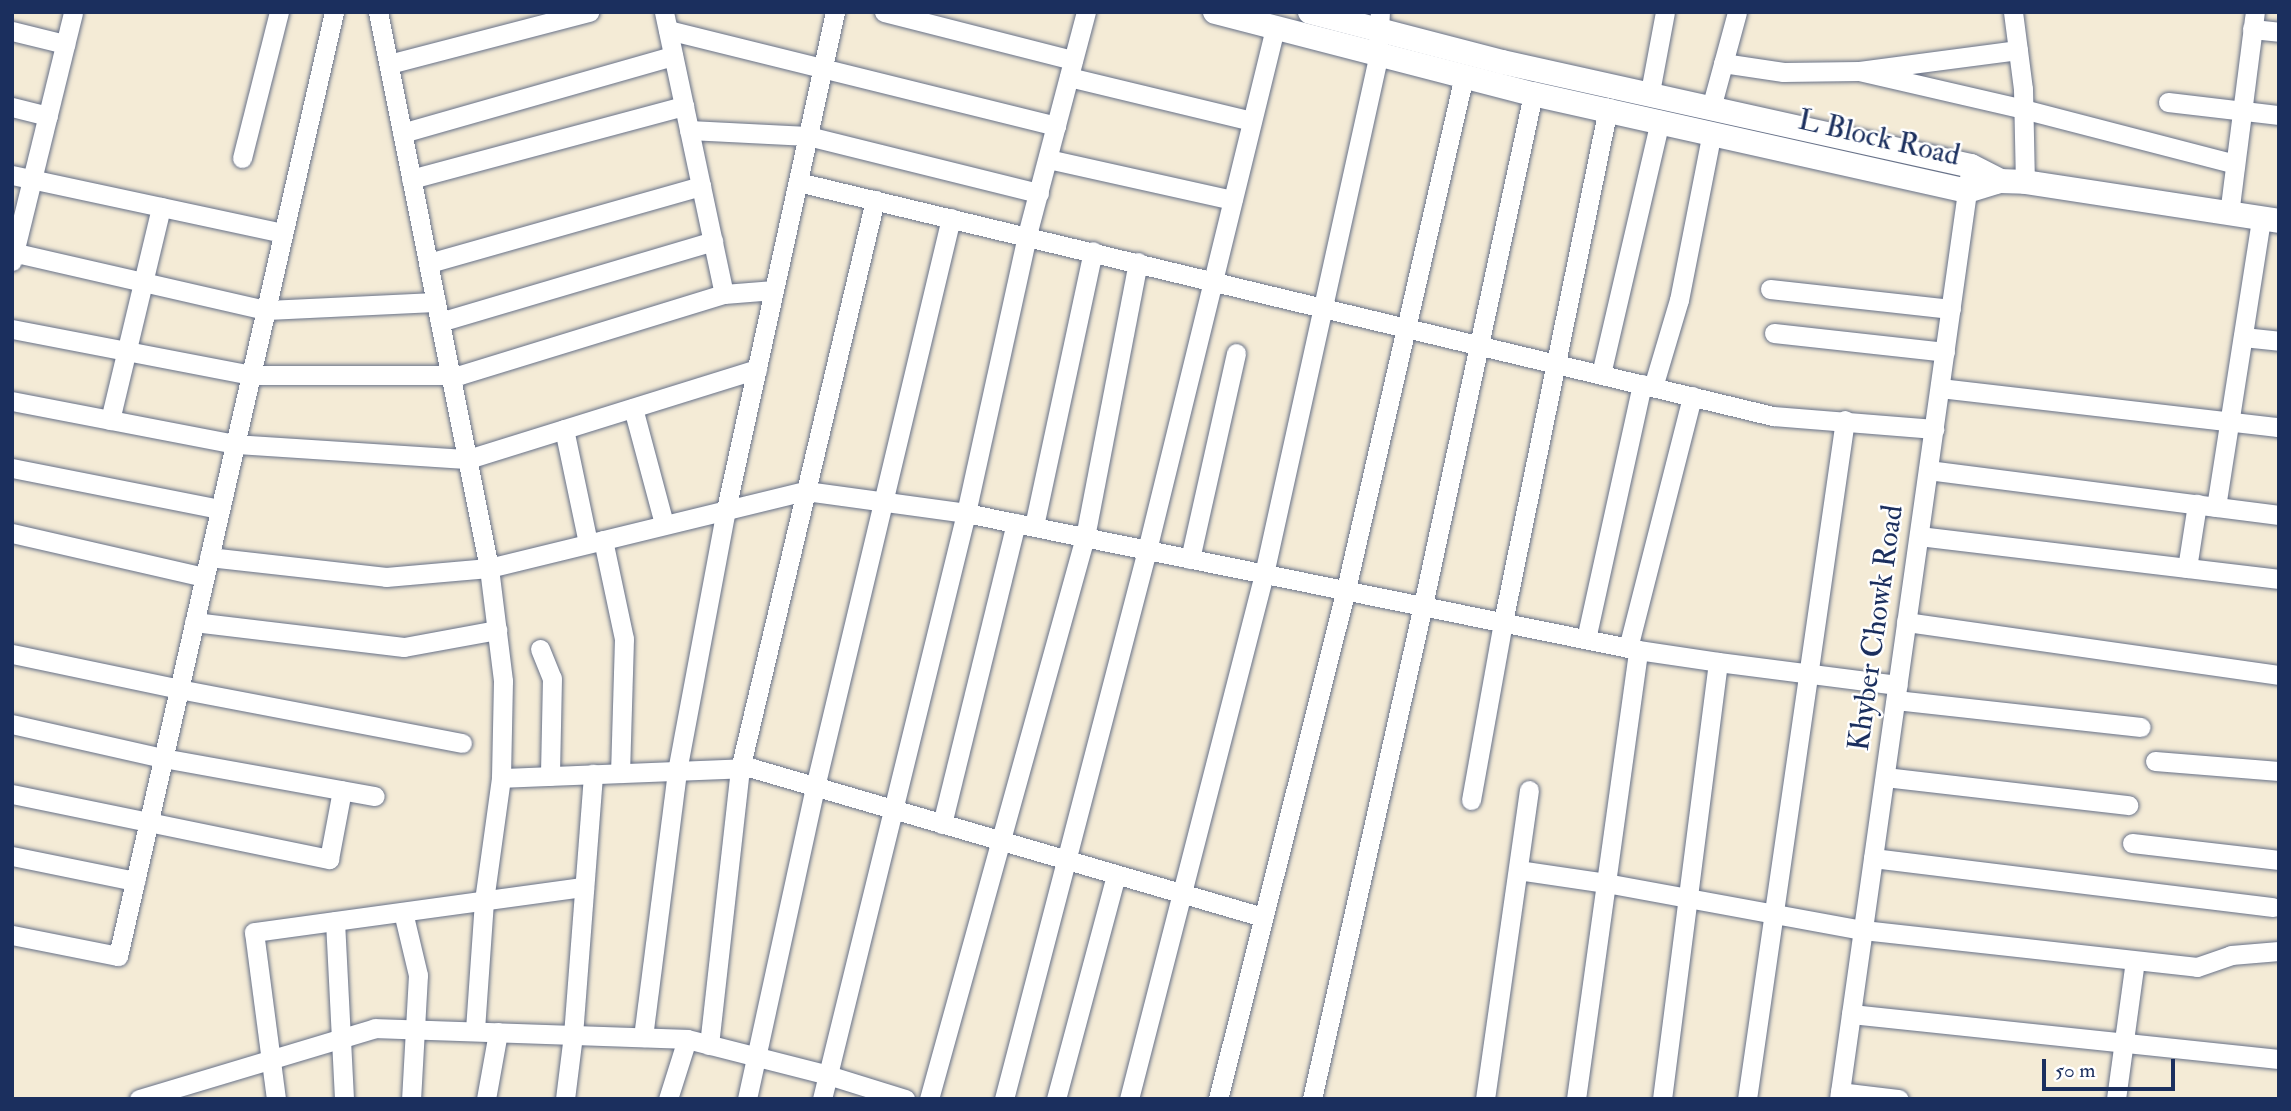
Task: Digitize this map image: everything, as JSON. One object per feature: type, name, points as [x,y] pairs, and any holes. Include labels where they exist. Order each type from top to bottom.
[{"type":"main road","name":"L Block Road","points":[[1215,12],[1275,28],[1379,33],[1464,76],[1533,94],[1608,108],[1967,191],[2000,181]]},
{"type":"main road","name":"L Block Road","points":[[1310,12],[1379,33],[1971,166],[2000,181]]},
{"type":"main road","points":[[2000,181],[2025,182],[2270,220]]},
{"type":"street","points":[[73,12],[13,255],[265,310],[436,302]]},
{"type":"street","points":[[243,158],[279,12]]},
{"type":"street","points":[[12,935],[118,956],[334,12]]},
{"type":"street","points":[[378,12],[489,568],[503,681],[501,778],[484,901],[475,1031]]},
{"type":"street","points":[[388,64],[589,12]]},
{"type":"street","points":[[643,1037],[677,771],[726,509],[835,12]]},
{"type":"street","points":[[884,12],[1252,121]]},
{"type":"street","points":[[822,1099],[966,513],[1027,235],[1086,12]]},
{"type":"street","points":[[1711,107],[1737,12]]},
{"type":"street","points":[[2012,12],[2024,109],[2025,182]]},
{"type":"street","points":[[1650,92],[1662,13]]},
{"type":"street","points":[[2230,214],[2253,20],[2279,32]]},
{"type":"street","points":[[724,294],[666,21],[822,68],[1056,126]]},
{"type":"street","points":[[1004,1099],[1147,550],[1275,28]]},
{"type":"street","points":[[12,31],[65,44]]},
{"type":"street","points":[[1129,1099],[1264,574],[1379,33]]},
{"type":"street","points":[[1723,63],[1783,72],[1859,71],[2018,50]]},
{"type":"street","points":[[402,133],[673,56]]},
{"type":"street","points":[[1859,71],[2024,109],[2235,164]]},
{"type":"street","points":[[1218,1099],[1346,589],[1464,76]]},
{"type":"street","points":[[1312,1099],[1423,605],[1533,94]]},
{"type":"street","points":[[2168,102],[2279,116]]},
{"type":"street","points":[[411,179],[684,106]]},
{"type":"street","points":[[12,107],[48,116]]},
{"type":"street","points":[[1471,800],[1503,622],[1608,108]]},
{"type":"street","points":[[1601,374],[1660,120]]},
{"type":"street","points":[[689,130],[808,136],[1039,192]]},
{"type":"street","points":[[1586,639],[1647,385],[1678,300],[1712,132]]},
{"type":"street","points":[[1048,159],[1233,200]]},
{"type":"street","name":"Khyber Chowk Road","points":[[1840,1095],[1971,166]]},
{"type":"street","points":[[12,175],[283,233]]},
{"type":"street","points":[[798,182],[1773,416],[1934,429]]},
{"type":"street","points":[[429,263],[701,186]]},
{"type":"street","points":[[709,1045],[740,769],[875,200]]},
{"type":"street","points":[[110,420],[161,207]]},
{"type":"street","points":[[747,1099],[815,787],[951,218]]},
{"type":"street","points":[[2187,568],[2229,421],[2243,337],[2270,220]]},
{"type":"street","points":[[440,322],[713,241]]},
{"type":"street","points":[[942,824],[1025,525],[1093,251]]},
{"type":"street","points":[[929,1099],[1084,537],[1138,262]]},
{"type":"street","points":[[1770,289],[1951,309]]},
{"type":"street","points":[[12,329],[251,375],[460,375],[724,294],[774,290]]},
{"type":"street","points":[[1774,333],[1945,352]]},
{"type":"street","points":[[2243,337],[2279,341]]},
{"type":"street","points":[[1190,559],[1236,353]]},
{"type":"street","points":[[12,401],[235,444],[468,459],[757,369]]},
{"type":"street","points":[[1940,388],[2279,427]]},
{"type":"street","points":[[1576,1099],[1606,883],[1633,649],[1692,396]]},
{"type":"street","points":[[633,408],[664,524]]},
{"type":"street","points":[[1747,1099],[1845,420]]},
{"type":"street","points":[[564,429],[624,639],[620,773]]},
{"type":"street","points":[[12,468],[220,509]]},
{"type":"street","points":[[1928,470],[2279,515]]},
{"type":"street","points":[[209,557],[386,577],[489,568],[806,491],[966,513],[1633,649],[1808,674],[1897,693],[2141,727]]},
{"type":"street","points":[[12,533],[204,577]]},
{"type":"street","points":[[1919,536],[2279,579]]},
{"type":"street","points":[[194,622],[404,647],[497,631]]},
{"type":"street","points":[[1906,622],[2279,675]]},
{"type":"street","points":[[540,649],[552,678],[550,776]]},
{"type":"street","points":[[12,654],[179,690],[462,743]]},
{"type":"street","points":[[1662,1099],[1718,662]]},
{"type":"street","points":[[12,724],[163,758],[375,796]]},
{"type":"street","points":[[2155,761],[2279,771]]},
{"type":"street","points":[[501,778],[752,768],[1263,918]]},
{"type":"street","points":[[565,1099],[573,1035],[593,774]]},
{"type":"street","points":[[1885,777],[2128,805]]},
{"type":"street","points":[[12,794],[329,859],[342,790]]},
{"type":"street","points":[[1485,1099],[1529,790]]},
{"type":"street","points":[[2132,844],[2279,860]]},
{"type":"street","points":[[12,856],[135,881]]},
{"type":"street","points":[[1873,858],[2273,907]]},
{"type":"street","points":[[1518,870],[1606,883],[1863,930],[2135,961],[2197,967],[2231,955],[2279,951]]},
{"type":"street","points":[[1056,1099],[1116,875]]},
{"type":"street","points":[[276,1099],[254,932],[584,887]]},
{"type":"street","points":[[403,912],[418,975],[411,1099]]},
{"type":"street","points":[[335,921],[343,1037],[344,1099]]},
{"type":"street","points":[[2116,1099],[2135,961]]},
{"type":"street","points":[[1852,1014],[2279,1059]]},
{"type":"street","points":[[139,1099],[195,1091],[271,1059],[375,1028],[687,1039],[828,1075],[905,1099]]},
{"type":"street","points":[[486,1099],[498,1032]]},
{"type":"street","points":[[668,1099],[687,1039]]},
{"type":"street","points":[[1840,1095],[1899,1099]]}]
